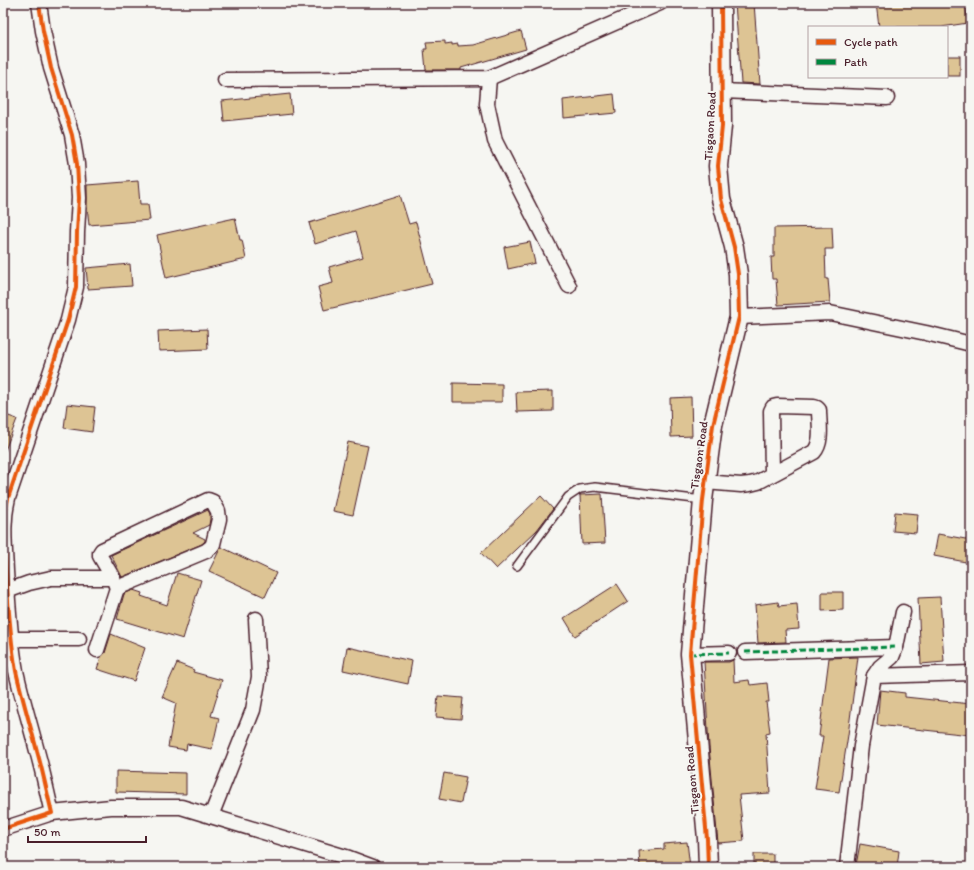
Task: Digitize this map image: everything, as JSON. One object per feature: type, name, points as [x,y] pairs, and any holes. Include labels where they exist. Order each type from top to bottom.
[{"type":"street","points":[[39,3],[51,68],[72,135],[77,164],[80,198],[77,232],[76,288],[68,320],[8,498],[4,526],[12,639],[16,669],[38,752],[52,813]]},
{"type":"street","points":[[225,80],[489,78],[660,3]]},
{"type":"street","name":"Tisgaon Road","points":[[708,867],[690,654],[703,500],[713,425],[740,317],[738,274],[734,248],[721,199],[718,166],[722,126],[721,3]]},
{"type":"street","points":[[489,78],[488,104],[495,141],[569,286]]},
{"type":"street","points":[[722,91],[887,98]]},
{"type":"street","points":[[740,317],[830,313],[971,344]]},
{"type":"street","points":[[705,482],[741,486],[758,482],[814,452],[820,441],[819,410],[817,408],[773,407],[771,411],[772,474]]},
{"type":"street","points":[[8,591],[29,583],[51,578],[115,583],[206,551],[211,548],[213,544],[219,519],[218,511],[213,502],[208,500],[102,550],[100,556],[115,583],[97,650]]},
{"type":"street","points":[[847,867],[861,746],[874,676],[880,667],[892,657],[896,647],[903,612]]},
{"type":"street","points":[[211,816],[253,710],[258,677],[256,619]]},
{"type":"street","points":[[12,639],[79,639]]},
{"type":"street","points":[[744,652],[896,647]]},
{"type":"street","points":[[690,654],[729,653]]},
{"type":"street","points":[[874,676],[971,674]]},
{"type":"street","points":[[3,829],[52,813],[111,807],[181,807],[350,858],[373,867]]},
{"type":"lane","points":[[517,566],[568,497],[580,489],[595,487],[703,500]]},
{"type":"building","points":[[735,3],[754,3],[760,84],[741,83]]},
{"type":"building","points":[[876,3],[965,3],[968,23],[948,26],[879,26]]},
{"type":"building","points":[[521,31],[526,49],[461,68],[461,70],[426,70],[424,49],[427,49],[426,42],[445,41],[445,44],[452,43],[452,45],[458,44],[458,46],[473,45]]},
{"type":"building","points":[[948,56],[960,56],[960,76],[948,76]]},
{"type":"building","points":[[290,94],[292,114],[224,121],[222,101]]},
{"type":"building","points":[[614,94],[616,113],[564,118],[563,100]]},
{"type":"building","points":[[138,181],[140,204],[148,204],[150,220],[89,225],[87,185]]},
{"type":"building","points":[[400,195],[409,224],[416,222],[432,284],[324,310],[318,287],[333,283],[329,267],[363,257],[356,231],[315,244],[309,223]]},
{"type":"building","points":[[235,218],[246,259],[166,278],[157,235]]},
{"type":"building","points":[[832,227],[833,249],[825,249],[826,279],[828,279],[830,302],[778,305],[776,279],[772,279],[771,257],[774,257],[774,228]]},
{"type":"building","points":[[530,242],[535,263],[508,269],[504,247]]},
{"type":"building","points":[[130,264],[132,286],[88,289],[86,268]]},
{"type":"building","points":[[207,329],[208,349],[159,351],[158,331]]},
{"type":"building","points":[[453,383],[502,384],[502,402],[453,402]]},
{"type":"building","points":[[553,391],[553,411],[517,412],[516,392]]},
{"type":"building","points":[[691,397],[692,436],[671,437],[670,398]]},
{"type":"building","points":[[67,404],[95,407],[92,432],[64,428]]},
{"type":"building","points":[[3,414],[17,419],[4,453],[3,453]]},
{"type":"building","points":[[348,442],[368,446],[353,515],[333,511]]},
{"type":"building","points":[[602,494],[605,543],[582,544],[580,495]]},
{"type":"building","points":[[541,496],[553,509],[537,530],[496,569],[481,553]]},
{"type":"building","points":[[208,510],[210,514],[209,525],[193,533],[205,539],[202,544],[122,577],[111,555]]},
{"type":"building","points":[[895,512],[918,514],[916,533],[893,531]]},
{"type":"building","points":[[938,534],[971,540],[971,563],[934,556]]},
{"type":"building","points":[[221,547],[276,573],[265,597],[209,571]]},
{"type":"building","points":[[177,573],[201,580],[183,639],[117,619],[124,594],[133,590],[142,593],[141,596],[167,605]]},
{"type":"building","points":[[617,584],[628,601],[575,636],[564,618]]},
{"type":"building","points":[[822,592],[843,592],[843,610],[822,611]]},
{"type":"building","points":[[940,597],[944,662],[921,664],[918,598]]},
{"type":"building","points":[[778,602],[779,606],[797,604],[799,629],[785,630],[786,642],[758,643],[755,605]]},
{"type":"building","points":[[111,634],[145,648],[134,681],[97,669],[101,657],[105,653]]},
{"type":"building","points":[[347,647],[412,661],[408,684],[343,670]]},
{"type":"building","points":[[858,657],[839,792],[815,789],[823,736],[819,736],[829,658]]},
{"type":"building","points":[[733,660],[734,682],[749,680],[750,685],[767,683],[769,702],[766,702],[770,732],[766,733],[770,793],[739,795],[744,841],[718,843],[709,747],[704,662],[729,662]]},
{"type":"building","points":[[177,663],[194,670],[193,672],[222,680],[211,716],[219,718],[212,749],[187,744],[186,750],[168,747],[176,703],[162,697]]},
{"type":"building","points":[[880,690],[905,693],[905,697],[971,704],[971,735],[877,725]]},
{"type":"building","points":[[438,696],[463,698],[461,719],[436,717]]},
{"type":"building","points":[[116,771],[186,773],[186,794],[116,792]]},
{"type":"building","points":[[444,773],[466,777],[461,803],[439,799]]},
{"type":"building","points":[[687,842],[690,867],[640,867],[639,851],[664,849],[664,844]]},
{"type":"building","points":[[860,844],[899,851],[897,867],[867,867],[856,865]]},
{"type":"building","points":[[754,854],[773,854],[773,867],[754,867]]},
{"type":"marked path","points":[[745,652],[896,647]]},
{"type":"marked path","points":[[690,654],[729,653]]},
{"type":"cycle path","points":[[3,829],[52,813],[16,671],[11,634],[4,525],[8,498],[68,320],[76,287],[79,198],[77,164],[72,135],[51,68],[39,3]]},
{"type":"cycle path","points":[[708,867],[707,839],[690,654],[703,500],[713,425],[739,317],[738,274],[734,247],[721,199],[718,166],[722,126],[721,3]]}]
